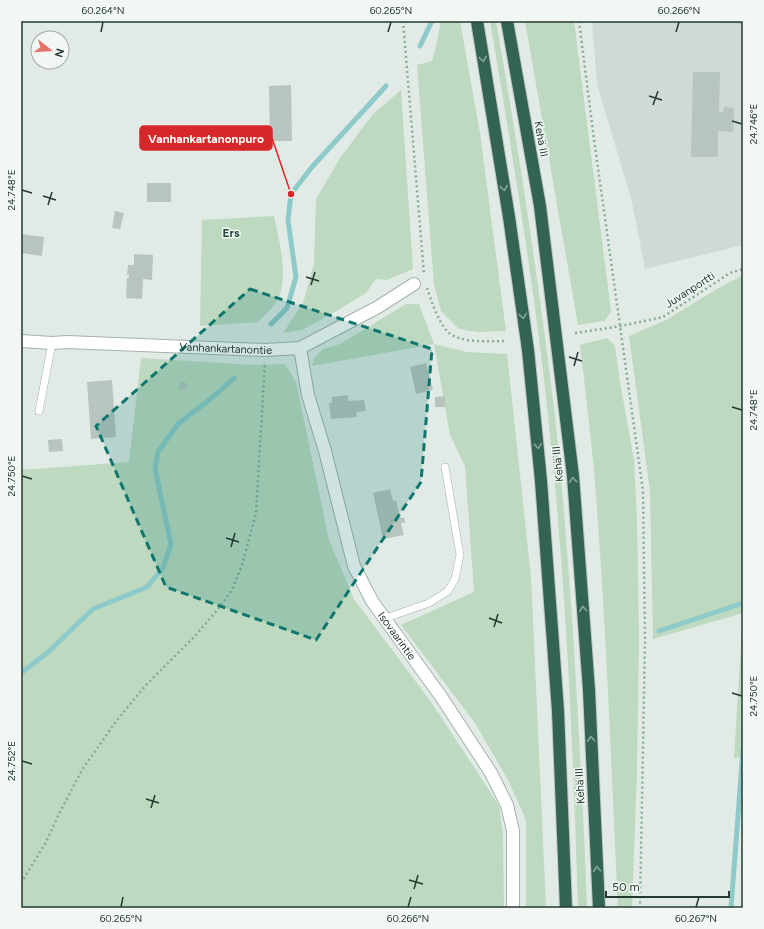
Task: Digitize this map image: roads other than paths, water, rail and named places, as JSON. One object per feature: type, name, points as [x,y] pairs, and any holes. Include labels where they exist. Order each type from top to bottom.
[{"type":"highway","name":"Kehä III","points":[[477,21],[508,209],[528,350],[541,481],[558,711],[566,908]]},
{"type":"highway","name":"Kehä III","points":[[507,21],[540,206],[573,476],[589,690],[599,908]]},
{"type":"street","name":"Vanhankartanontie","points":[[21,341],[265,350],[300,348],[378,307],[414,284]]},
{"type":"street","name":"Isovaarintie","points":[[300,348],[308,395],[325,451],[354,566],[372,600],[442,698],[491,773],[507,805],[513,831],[513,908]]},
{"type":"lane","points":[[39,411],[52,343]]},
{"type":"lane","points":[[386,618],[429,603],[448,592],[455,579],[460,555],[445,467]]},
{"type":"waterway","points":[[420,46],[432,21]]},
{"type":"waterway","points":[[271,324],[287,308],[296,277],[288,220],[291,194],[312,167],[386,86]]},
{"type":"waterway","points":[[21,673],[47,653],[93,609],[147,587],[163,568],[171,544],[155,469],[158,452],[178,424],[214,396],[234,378]]},
{"type":"waterway","points":[[659,631],[743,603]]},
{"type":"waterway","points":[[731,908],[743,750]]},
{"type":"place","name":"Vanhankartanonpuro","points":[[291,194]]},
{"type":"district","name":"Ers","points":[[231,233]]}]
